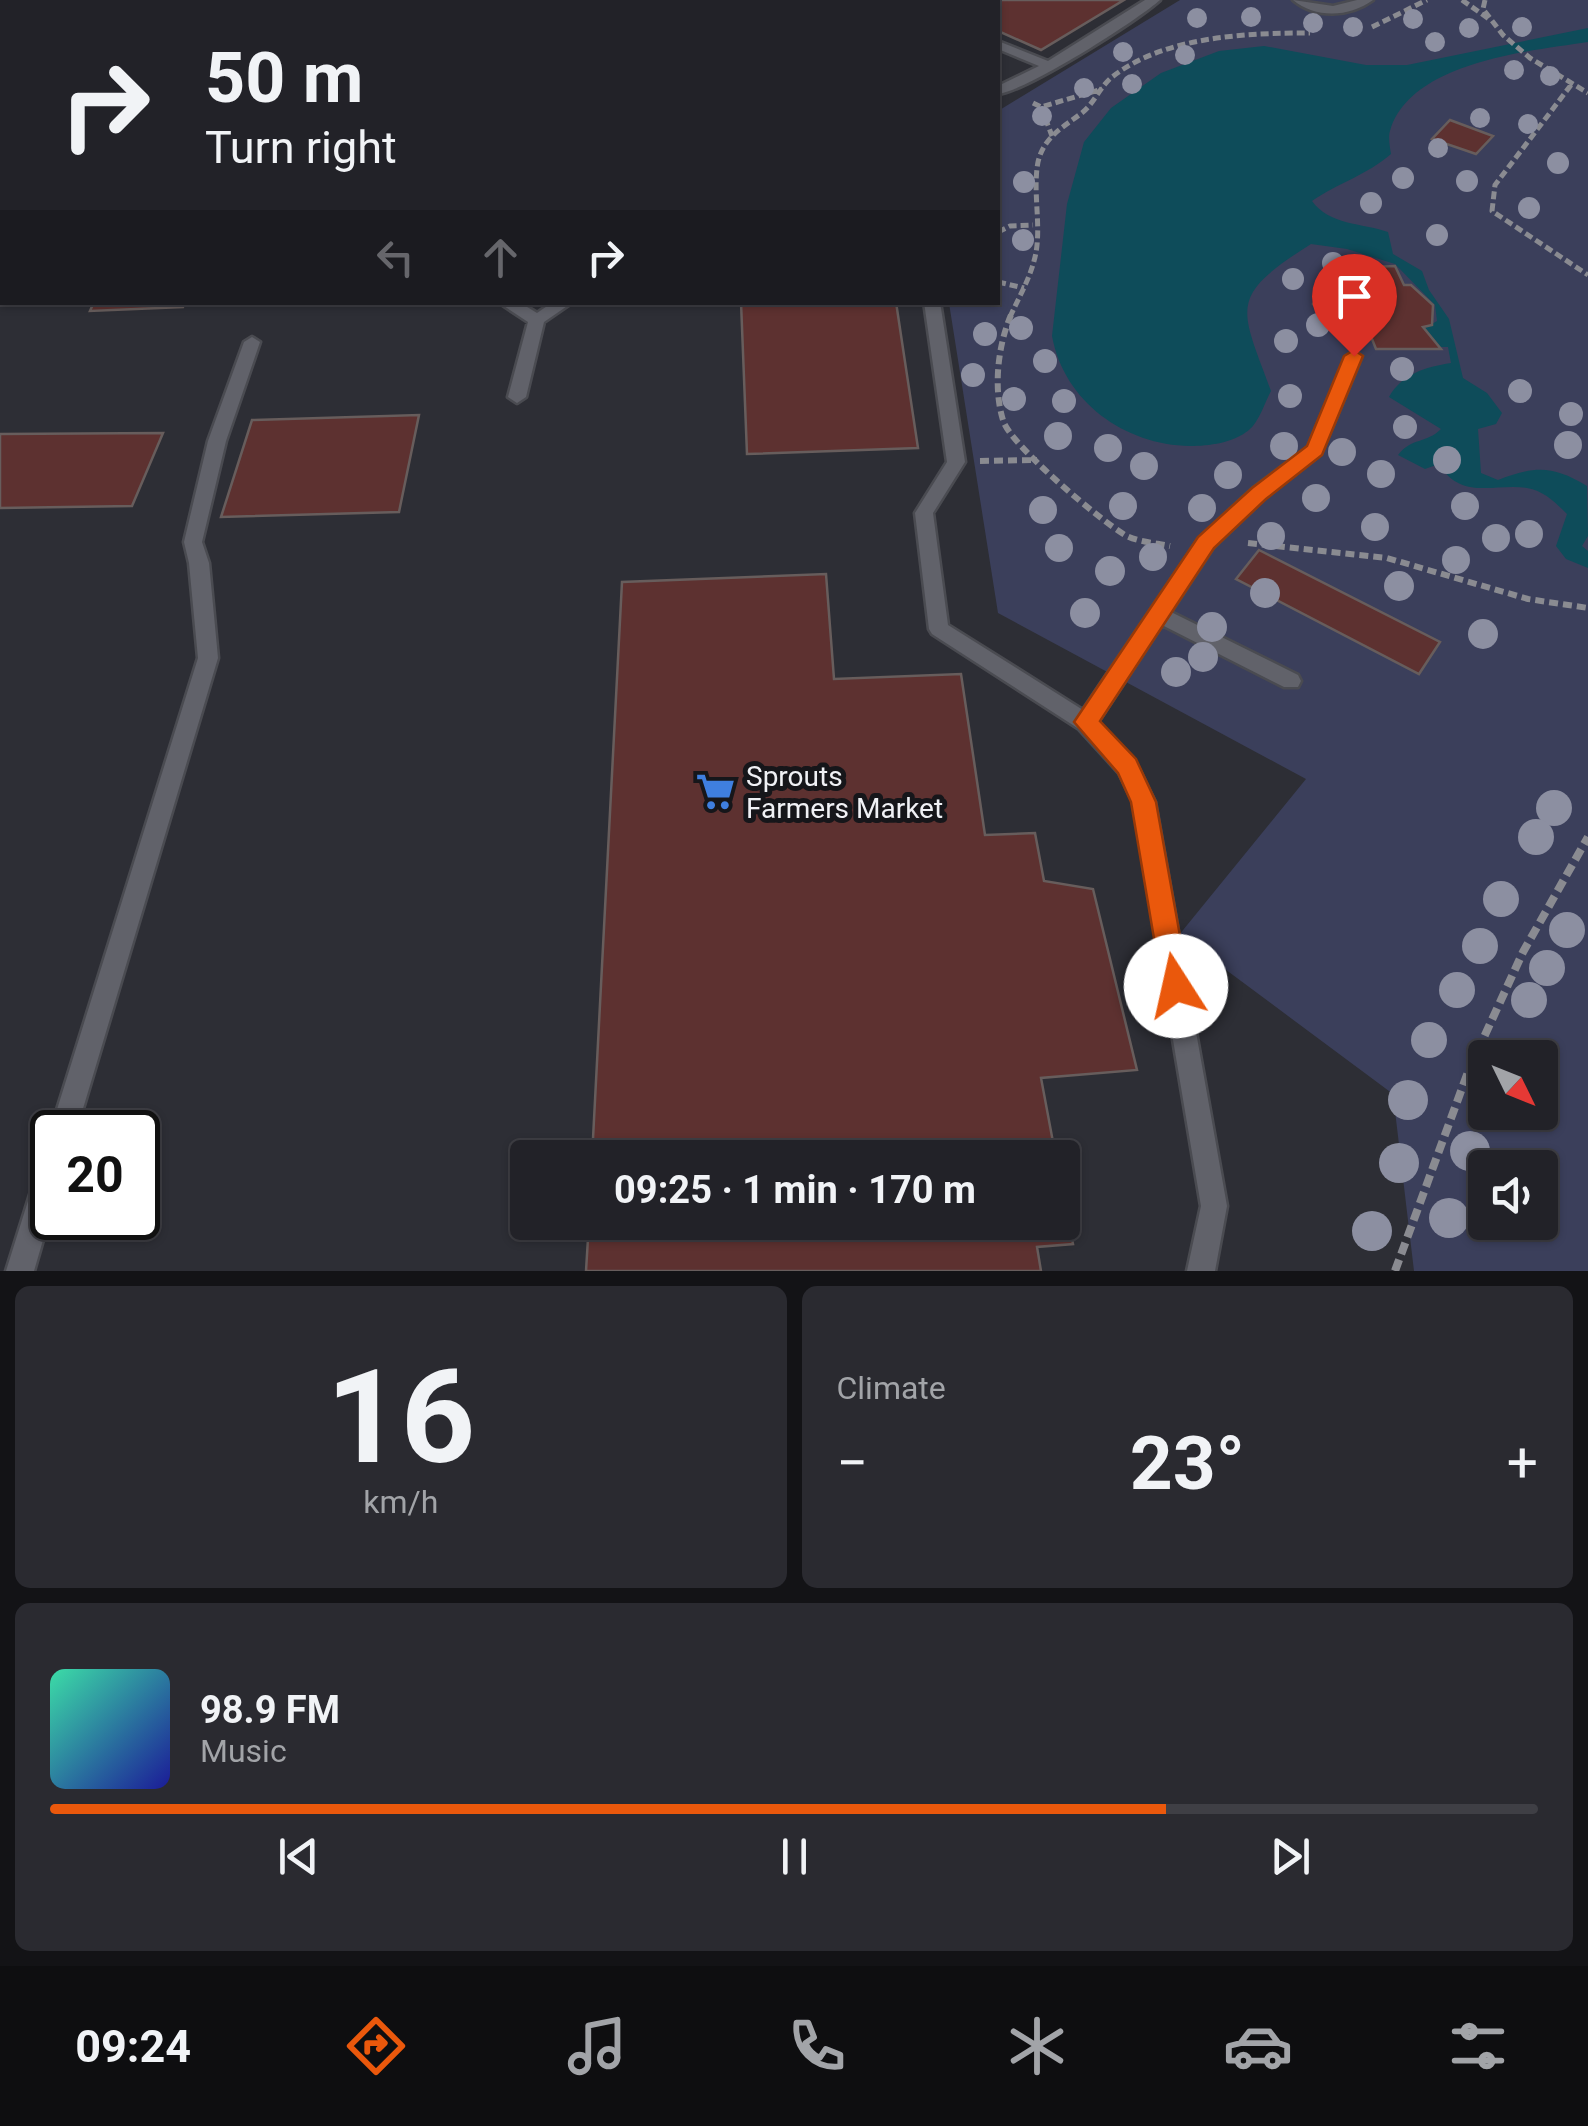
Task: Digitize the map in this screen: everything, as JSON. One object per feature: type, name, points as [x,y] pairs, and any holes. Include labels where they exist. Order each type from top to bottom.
[{"type":"lane","points":[[1004,89],[1050,66],[1154,0]]},
{"type":"lane","points":[[1299,0],[1320,10],[1336,11],[1367,0]]},
{"type":"lane","points":[[1000,46],[1050,66]]},
{"type":"lane","points":[[511,305],[536,320]]},
{"type":"lane","points":[[517,397],[536,320],[560,305]]},
{"type":"lane","points":[[932,305],[956,462],[924,513],[939,629],[1086,722],[1127,767],[1144,802],[1214,1206],[1201,1271]]},
{"type":"lane","points":[[70,1110],[208,658],[199,563],[193,542],[217,441],[252,342]]},
{"type":"lane","points":[[1086,722],[1206,543],[1315,450],[1354,356]]},
{"type":"lane","points":[[1159,615],[1291,681]]},
{"type":"lane","points":[[20,1271],[30,1238]]},
{"type":"path","points":[[1371,27],[1428,0]]},
{"type":"path","points":[[1462,0],[1490,20],[1525,54],[1588,94]]},
{"type":"path","points":[[1485,0],[1490,20]]},
{"type":"path","points":[[1318,33],[1264,33],[1202,42],[1152,56],[1110,78],[1086,110],[1052,136],[1038,163],[1033,226],[1035,259],[1004,332],[998,380],[1004,424],[1068,491],[1128,537],[1167,546],[1206,543],[1317,547],[1428,568],[1549,607],[1586,611]]},
{"type":"path","points":[[1572,85],[1496,185],[1492,211],[1588,275]]},
{"type":"path","points":[[1004,89],[1041,107],[1103,88]]},
{"type":"path","points":[[1041,107],[1052,136]]},
{"type":"path","points":[[1000,231],[1010,226],[1033,226]]},
{"type":"path","points":[[1000,282],[1024,288]]},
{"type":"path","points":[[956,462],[1039,460]]},
{"type":"path","points":[[1395,1271],[1468,1072],[1523,952],[1588,837]]},
{"type":"shaded area","points":[[1180,0],[1588,0],[1588,1271],[1414,1271],[1393,1094],[1179,935],[1306,779],[998,613],[949,305],[1000,305],[1000,110]]},
{"type":"shaded area","points":[[1588,28],[1588,42],[1474,64],[1421,89],[1402,108],[1390,131],[1391,154],[1312,201],[1327,215],[1388,232],[1393,254],[1422,271],[1429,290],[1449,319],[1463,378],[1487,393],[1502,413],[1496,424],[1478,429],[1481,473],[1498,480],[1523,472],[1553,471],[1587,486],[1588,536],[1582,546],[1588,551],[1588,568],[1566,559],[1556,546],[1567,514],[1544,494],[1527,488],[1468,487],[1458,483],[1439,464],[1425,469],[1398,455],[1441,429],[1389,397],[1415,373],[1451,363],[1448,347],[1440,347],[1425,328],[1437,321],[1435,305],[1395,264],[1347,249],[1311,244],[1265,277],[1253,291],[1248,321],[1271,391],[1253,426],[1228,441],[1190,446],[1143,438],[1101,415],[1069,381],[1052,336],[1067,204],[1084,142],[1111,108],[1161,73],[1219,51],[1264,46],[1366,65],[1407,65]]},
{"type":"building","points":[[1000,0],[1124,0],[1041,50],[1000,32]]},
{"type":"building","points":[[1450,120],[1493,136],[1476,154],[1432,139]]},
{"type":"building","points":[[1395,266],[1404,285],[1411,285],[1433,305],[1432,325],[1423,327],[1441,349],[1376,349],[1370,334],[1350,333],[1327,322],[1313,304],[1323,291],[1348,284],[1347,268]]},
{"type":"building","points":[[93,305],[184,305],[183,307],[90,311]]},
{"type":"building","points":[[741,305],[896,305],[918,448],[747,454]]},
{"type":"building","points":[[419,415],[399,512],[221,517],[252,420]]},
{"type":"building","points":[[163,433],[132,506],[0,508],[0,434]]},
{"type":"building","points":[[1259,550],[1440,642],[1419,674],[1236,579]]},
{"type":"building","points":[[826,574],[834,679],[961,674],[985,835],[1035,833],[1044,881],[1093,889],[1137,1070],[1041,1078],[1053,1140],[593,1140],[622,582]]},
{"type":"building","points":[[588,1240],[1072,1240],[1073,1244],[1037,1247],[1041,1271],[586,1271]]},
{"type":"place","name":"Sprouts Farmers Market","points":[[716,792]]},
{"type":"route","points":[[1176,986],[1144,802],[1127,767],[1086,722],[1206,543],[1315,450],[1354,356]]}]
